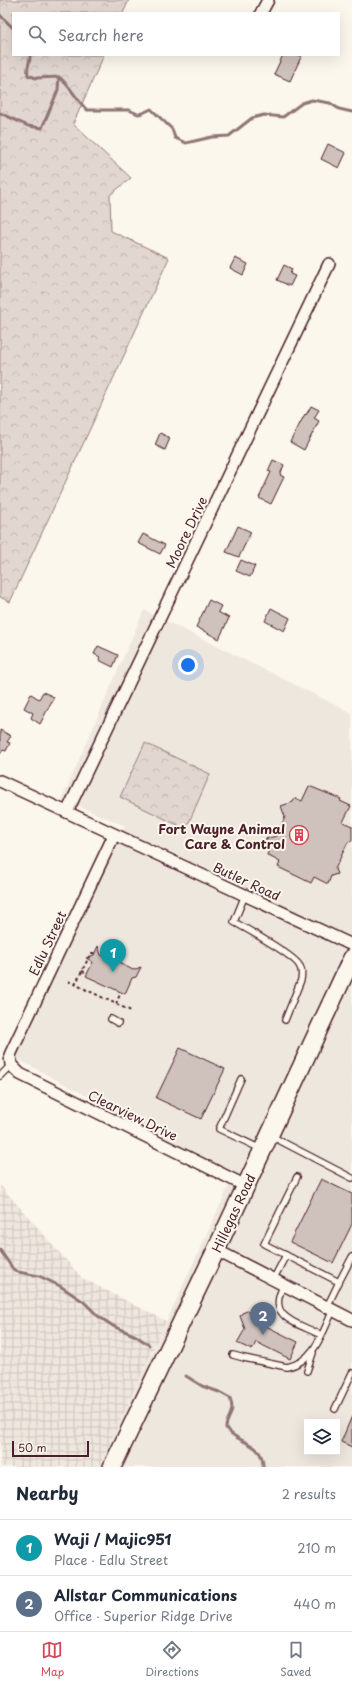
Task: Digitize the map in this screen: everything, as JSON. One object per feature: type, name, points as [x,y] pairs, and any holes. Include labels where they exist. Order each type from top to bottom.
[{"type":"main road","name":"Hillegas Road","points":[[112,1467],[216,1250],[352,958]]},
{"type":"street","points":[[262,12],[268,0]]},
{"type":"street","name":"Moore Drive","points":[[67,812],[329,264]]},
{"type":"street","name":"Butler Road","points":[[0,781],[352,945]]},
{"type":"street","name":"Edlu Street","points":[[10,1065],[10,1055],[114,835]]},
{"type":"street","name":"Clearview Drive","points":[[10,1065],[20,1074],[246,1186]]},
{"type":"street","points":[[216,1250],[352,1320]]},
{"type":"lane","points":[[245,895],[234,922],[280,950],[299,964],[302,980],[285,1020]]},
{"type":"lane","points":[[111,1019],[118,1023]]},
{"type":"lane","points":[[0,1076],[10,1065]]},
{"type":"lane","points":[[241,1079],[219,1129],[266,1143],[352,1178]]},
{"type":"lane","points":[[297,1177],[264,1244],[339,1282]]},
{"type":"lane","points":[[273,1280],[286,1255]]},
{"type":"lane","points":[[307,1371],[339,1282],[352,1257]]},
{"type":"lane","points":[[284,1285],[278,1294],[277,1303],[283,1315],[321,1335]]},
{"type":"lane","points":[[233,1355],[287,1367],[293,1366],[305,1359],[316,1345]]},
{"type":"lane","points":[[335,1409],[352,1373]]},
{"type":"path","points":[[75,985],[90,953],[95,953]]},
{"type":"path","points":[[82,971],[87,973]]},
{"type":"path","points":[[68,981],[133,1012]]},
{"type":"path","points":[[116,1004],[121,992]]},
{"type":"shaded area","points":[[144,610],[352,713],[352,1467],[99,1467],[234,1175],[10,1055],[125,826],[62,799]]},
{"type":"shaded area","points":[[0,1185],[82,1278],[166,1321],[99,1467],[0,1467]]},
{"type":"green space","points":[[0,0],[129,0],[123,12],[12,12],[12,56],[104,56],[73,124],[131,178],[110,195],[111,231],[169,258],[10,602],[0,597]]},
{"type":"green space","points":[[145,743],[210,774],[186,829],[120,797]]},
{"type":"building","points":[[283,56],[302,56],[290,81],[274,74]]},
{"type":"building","points":[[328,144],[346,153],[339,168],[321,159]]},
{"type":"building","points":[[235,258],[248,264],[243,275],[230,268]]},
{"type":"building","points":[[284,265],[292,269],[290,274],[295,276],[290,286],[277,280]]},
{"type":"building","points":[[311,406],[319,410],[314,418],[319,421],[304,450],[290,442]]},
{"type":"building","points":[[160,433],[170,438],[165,450],[155,445]]},
{"type":"building","points":[[273,460],[284,465],[280,475],[284,477],[271,504],[259,498],[271,472],[268,471]]},
{"type":"building","points":[[238,526],[251,532],[239,557],[226,552]]},
{"type":"building","points":[[143,534],[165,545],[160,554],[138,543]]},
{"type":"building","points":[[241,560],[255,566],[250,577],[236,571]]},
{"type":"building","points":[[209,600],[221,606],[218,612],[229,618],[219,639],[196,627]]},
{"type":"building","points":[[271,608],[290,618],[284,631],[265,621]]},
{"type":"building","points":[[98,646],[118,655],[113,667],[99,660],[100,657],[94,654]]},
{"type":"building","points":[[43,692],[54,697],[40,724],[31,718],[33,713],[24,708],[31,694],[39,699]]},
{"type":"building","points":[[0,730],[11,736],[7,742],[10,743],[6,751],[3,750],[0,754]]},
{"type":"building","name":"Fort Wayne Animal Care & Control","points":[[309,786],[341,799],[340,801],[351,806],[343,822],[352,826],[352,841],[348,842],[335,869],[337,874],[331,876],[328,884],[314,877],[311,883],[278,867],[280,862],[267,855],[269,850],[265,839],[276,836],[285,817],[281,806],[293,802],[295,798],[302,801]]},
{"type":"building","points":[[98,946],[101,955],[115,961],[120,959],[121,964],[133,970],[141,967],[136,977],[132,978],[125,994],[86,976],[93,962],[86,958],[94,955]]},
{"type":"building","points":[[180,1048],[225,1069],[201,1119],[156,1098]]},
{"type":"building","points":[[321,1179],[352,1194],[352,1224],[333,1263],[290,1242]]},
{"type":"building","points":[[247,1311],[252,1314],[260,1313],[264,1325],[298,1342],[290,1359],[256,1342],[252,1350],[237,1343],[245,1329],[240,1316],[242,1313]]},
{"type":"building","points":[[352,1416],[352,1447],[341,1442]]},
{"type":"waterway","points":[[0,15],[12,27]]},
{"type":"waterway","points":[[30,56],[28,75],[36,78],[59,77],[87,110],[129,110],[138,114],[151,109],[172,129],[175,138],[186,143],[212,137],[229,136],[252,118],[264,115],[283,117],[302,103],[312,100],[330,103],[339,109],[352,112]]},
{"type":"waterway","points":[[0,113],[28,126],[42,128],[58,90],[59,77]]},
{"type":"waterway","points":[[0,1250],[13,1269],[18,1272],[39,1276],[60,1286],[84,1302],[98,1316],[113,1326],[136,1336],[149,1345]]},
{"type":"waterway","points":[[186,1376],[202,1386],[230,1398],[232,1408],[226,1428],[236,1437],[254,1447],[259,1452],[263,1467]]},
{"type":"place","name":"Fort Wayne Animal Care & Control","points":[[299,835]]},
{"type":"place","name":"Waji / Majic951","points":[[113,972]]},
{"type":"place","name":"Allstar Communications","points":[[263,1335]]}]
